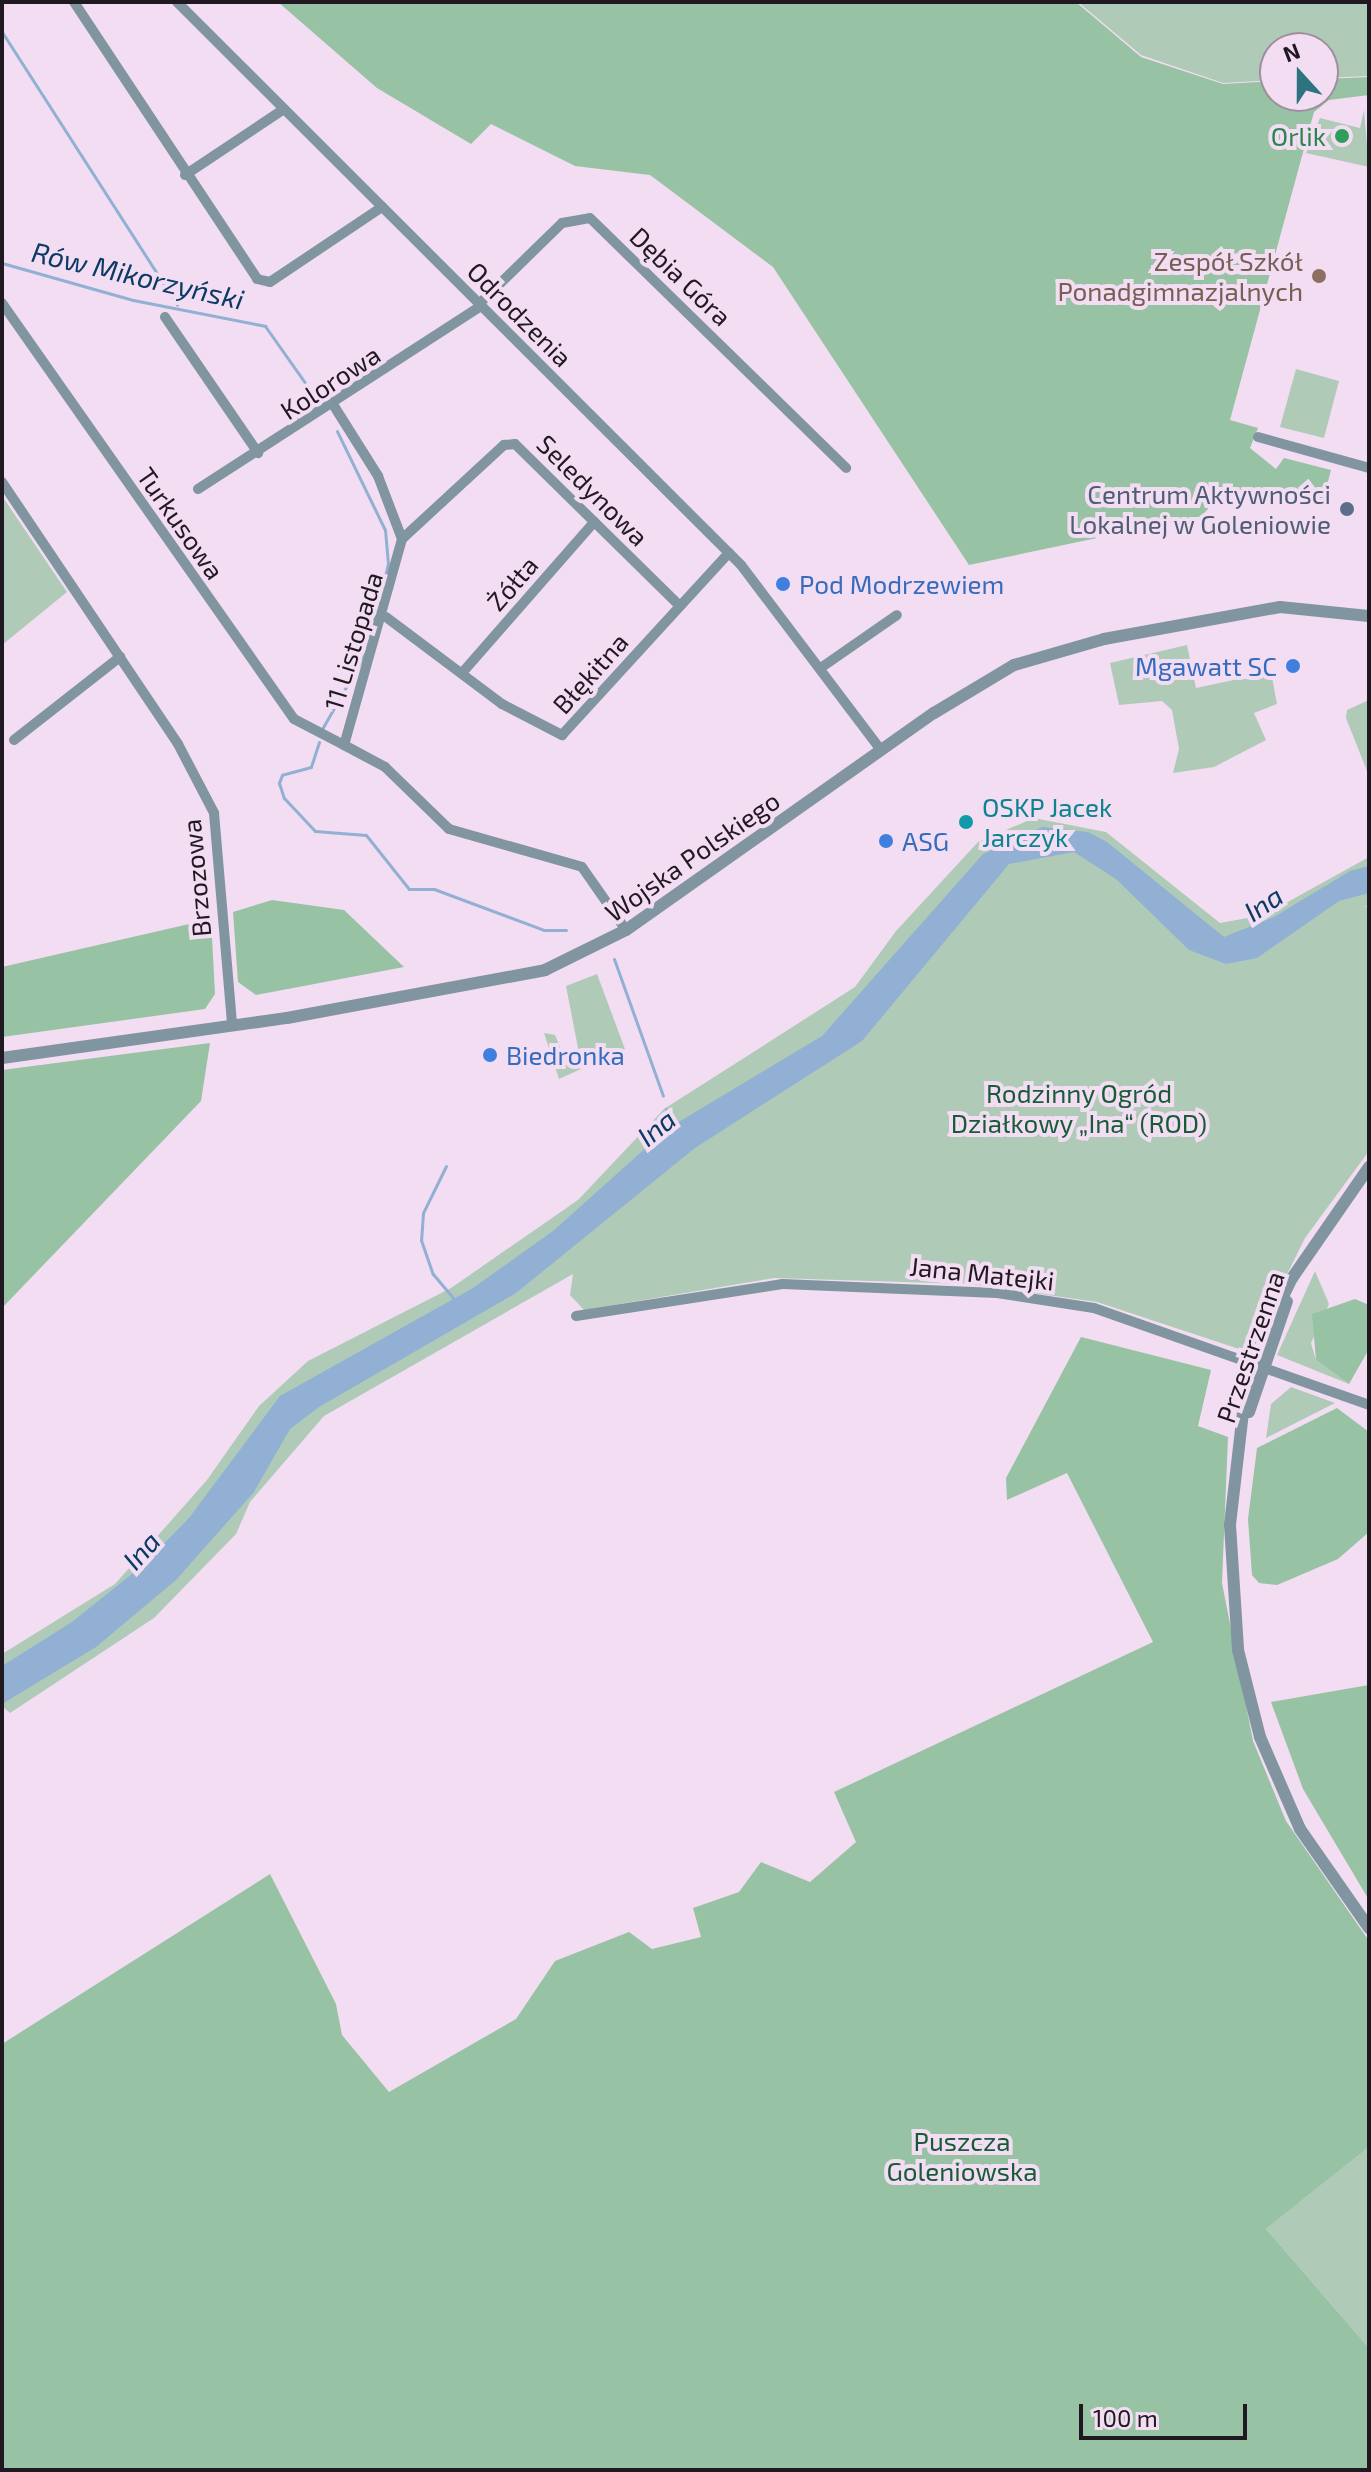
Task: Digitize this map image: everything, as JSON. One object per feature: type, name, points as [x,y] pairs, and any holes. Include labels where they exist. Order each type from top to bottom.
[{"type":"street","points":[[74,2],[250,273],[270,282],[382,207]]},
{"type":"street","name":"Odrodzenia","points":[[177,2],[729,553],[822,667],[881,750]]},
{"type":"street","points":[[185,175],[284,109]]},
{"type":"street","name":"Dębia Góra","points":[[480,305],[562,223],[590,218],[846,468]]},
{"type":"street","name":"Turkusowa","points":[[2,303],[294,719],[344,745]]},
{"type":"street","name":"Kolorowa","points":[[198,489],[334,406],[480,305]]},
{"type":"street","points":[[165,317],[258,453]]},
{"type":"street","points":[[334,406],[372,465],[402,539]]},
{"type":"street","points":[[1258,437],[1369,468]]},
{"type":"street","name":"Seledynowa","points":[[402,539],[510,443],[680,606]]},
{"type":"street","name":"Brzozowa","points":[[2,482],[120,657],[214,813],[232,1025]]},
{"type":"street","name":"Żółta","points":[[462,673],[594,522]]},
{"type":"street","name":"11 Listopada","points":[[402,539],[386,617],[344,745],[385,767],[449,829],[582,867],[626,930]]},
{"type":"street","name":"Błękitna","points":[[386,617],[462,673],[562,735],[729,553]]},
{"type":"street","name":"Wojska Polskiego","points":[[2,1058],[232,1025],[527,975],[579,957],[626,930],[881,750],[997,673],[1058,650],[1280,607],[1369,616]]},
{"type":"street","points":[[822,667],[897,615]]},
{"type":"street","points":[[14,740],[120,657]]},
{"type":"street","name":"Przestrzenna","points":[[1369,1167],[1304,1261],[1258,1364],[1238,1448],[1230,1573],[1249,1696],[1300,1829],[1369,1928]]},
{"type":"street","name":"Jana Matejki","points":[[576,1316],[783,1284],[944,1288],[1094,1308],[1369,1405]]},
{"type":"green space","points":[[278,2],[1076,2],[1141,57],[1223,84],[1259,82],[1259,112],[1314,112],[1230,420],[1258,428],[1250,448],[1276,469],[1284,458],[1331,470],[1322,504],[1264,492],[1211,505],[1202,516],[969,565],[773,267],[650,175],[575,166],[491,124],[471,144],[377,88]]},
{"type":"green space","points":[[1078,2],[1369,2],[1369,76],[1339,77],[1339,32],[1259,32],[1259,81],[1223,83],[1141,55]]},
{"type":"green space","points":[[1369,77],[1369,95],[1339,99],[1339,78]]},
{"type":"green space","name":"Orlik","points":[[1364,110],[1369,167],[1306,153],[1320,118],[1360,128]]},
{"type":"green space","points":[[1296,369],[1339,381],[1324,438],[1280,427]]},
{"type":"green space","points":[[2,496],[67,592],[2,645]]},
{"type":"green space","points":[[1187,645],[1196,688],[1271,672],[1277,704],[1254,713],[1266,740],[1214,767],[1173,773],[1179,749],[1172,710],[1162,701],[1119,705],[1110,663]]},
{"type":"green space","points":[[1369,700],[1369,776],[1346,718],[1347,710]]},
{"type":"green space","name":"Rodzinny Ogród Działkowy „Ina“ (ROD)","points":[[1034,818],[1106,832],[1220,923],[1264,915],[1369,857],[1369,906],[1362,907],[1369,907],[1369,1151],[1305,1238],[1252,1345],[1242,1350],[1097,1302],[970,1284],[774,1278],[584,1310],[570,1295],[573,1274],[324,1416],[250,1502],[236,1534],[154,1618],[10,1713],[2,1706],[2,1654],[115,1584],[207,1480],[259,1406],[308,1361],[451,1288],[578,1200],[664,1109],[855,987],[896,931],[978,842]]},
{"type":"green space","points":[[272,900],[344,910],[404,967],[256,995],[238,982],[233,912]]},
{"type":"green space","points":[[211,919],[215,994],[205,1009],[2,1037],[2,967]]},
{"type":"green space","points":[[597,974],[625,1049],[559,1079],[544,1033],[555,1035],[563,1054],[578,1048],[566,986]]},
{"type":"green space","points":[[210,1043],[201,1101],[2,1308],[2,1070]]},
{"type":"green space","points":[[1315,1271],[1329,1304],[1311,1343],[1316,1360],[1349,1384],[1277,1355]]},
{"type":"green space","points":[[1355,1299],[1369,1305],[1369,1349],[1349,1384],[1316,1360],[1312,1314]]},
{"type":"green space","name":"Puszcza Goleniowska","points":[[1081,1337],[1211,1370],[1198,1426],[1228,1437],[1222,1583],[1253,1741],[1286,1821],[1369,1941],[1369,2147],[1266,2229],[1369,2348],[1369,2470],[2,2470],[2,2044],[270,1874],[336,2004],[342,2035],[389,2092],[516,2019],[555,1961],[629,1932],[652,1949],[701,1937],[693,1908],[739,1892],[761,1862],[810,1882],[856,1842],[834,1792],[1153,1642],[1067,1473],[1007,1500],[1006,1478]]},
{"type":"green space","points":[[1291,1387],[1335,1403],[1266,1438],[1271,1404]]},
{"type":"green space","points":[[1337,1408],[1369,1432],[1369,1532],[1338,1559],[1277,1585],[1259,1583],[1252,1575],[1248,1519],[1257,1448]]},
{"type":"green space","points":[[1369,1685],[1369,1900],[1303,1789],[1271,1702]]},
{"type":"green space","points":[[1369,2147],[1369,2348],[1266,2229]]},
{"type":"water","points":[[1042,827],[1088,832],[1107,842],[1224,937],[1274,917],[1350,871],[1369,866],[1369,893],[1339,901],[1257,958],[1226,964],[1189,950],[1116,879],[1074,852],[1009,864],[862,1041],[695,1148],[516,1293],[319,1407],[290,1429],[254,1492],[176,1580],[96,1647],[2,1704],[2,1666],[72,1622],[143,1565],[189,1518],[280,1396],[473,1288],[553,1231],[667,1129],[822,1036],[983,854]]},
{"type":"waterway","points":[[2,32],[177,305]]},
{"type":"waterway","name":"Rów Mikorzyński","points":[[2,263],[133,300],[265,326],[320,404]]},
{"type":"waterway","name":"Rów Mikorzyński","points":[[322,729],[366,652],[388,564],[385,530],[337,431]]},
{"type":"waterway","name":"Rów Mikorzyński","points":[[319,742],[311,767],[282,775],[279,783],[284,798],[315,831],[366,835],[409,889],[434,889],[544,930],[566,930]]},
{"type":"waterway","name":"Rów Mikorzyński","points":[[614,959],[663,1096]]},
{"type":"waterway","name":"Rów Mikorzyński","points":[[666,1109],[676,1127]]},
{"type":"waterway","points":[[446,1166],[423,1213],[421,1240],[433,1274],[454,1299]]},
{"type":"place","name":"Orlik","points":[[1342,136]]},
{"type":"place","name":"Zespół Szkół Ponadgimnazjalnych","points":[[1319,276]]},
{"type":"place","name":"Centrum Aktywności Lokalnej w Goleniowie","points":[[1347,509]]},
{"type":"place","name":"Pod Modrzewiem","points":[[783,584]]},
{"type":"place","name":"Mgawatt SC","points":[[1293,666]]},
{"type":"place","name":"OSKP Jacek Jarczyk","points":[[966,822]]},
{"type":"place","name":"ASG","points":[[886,841]]},
{"type":"place","name":"Biedronka","points":[[490,1055]]},
{"type":"water label","name":"Ina","points":[[1263,903]]},
{"type":"water label","name":"Ina","points":[[656,1127]]},
{"type":"water label","name":"Ina","points":[[141,1550]]}]
